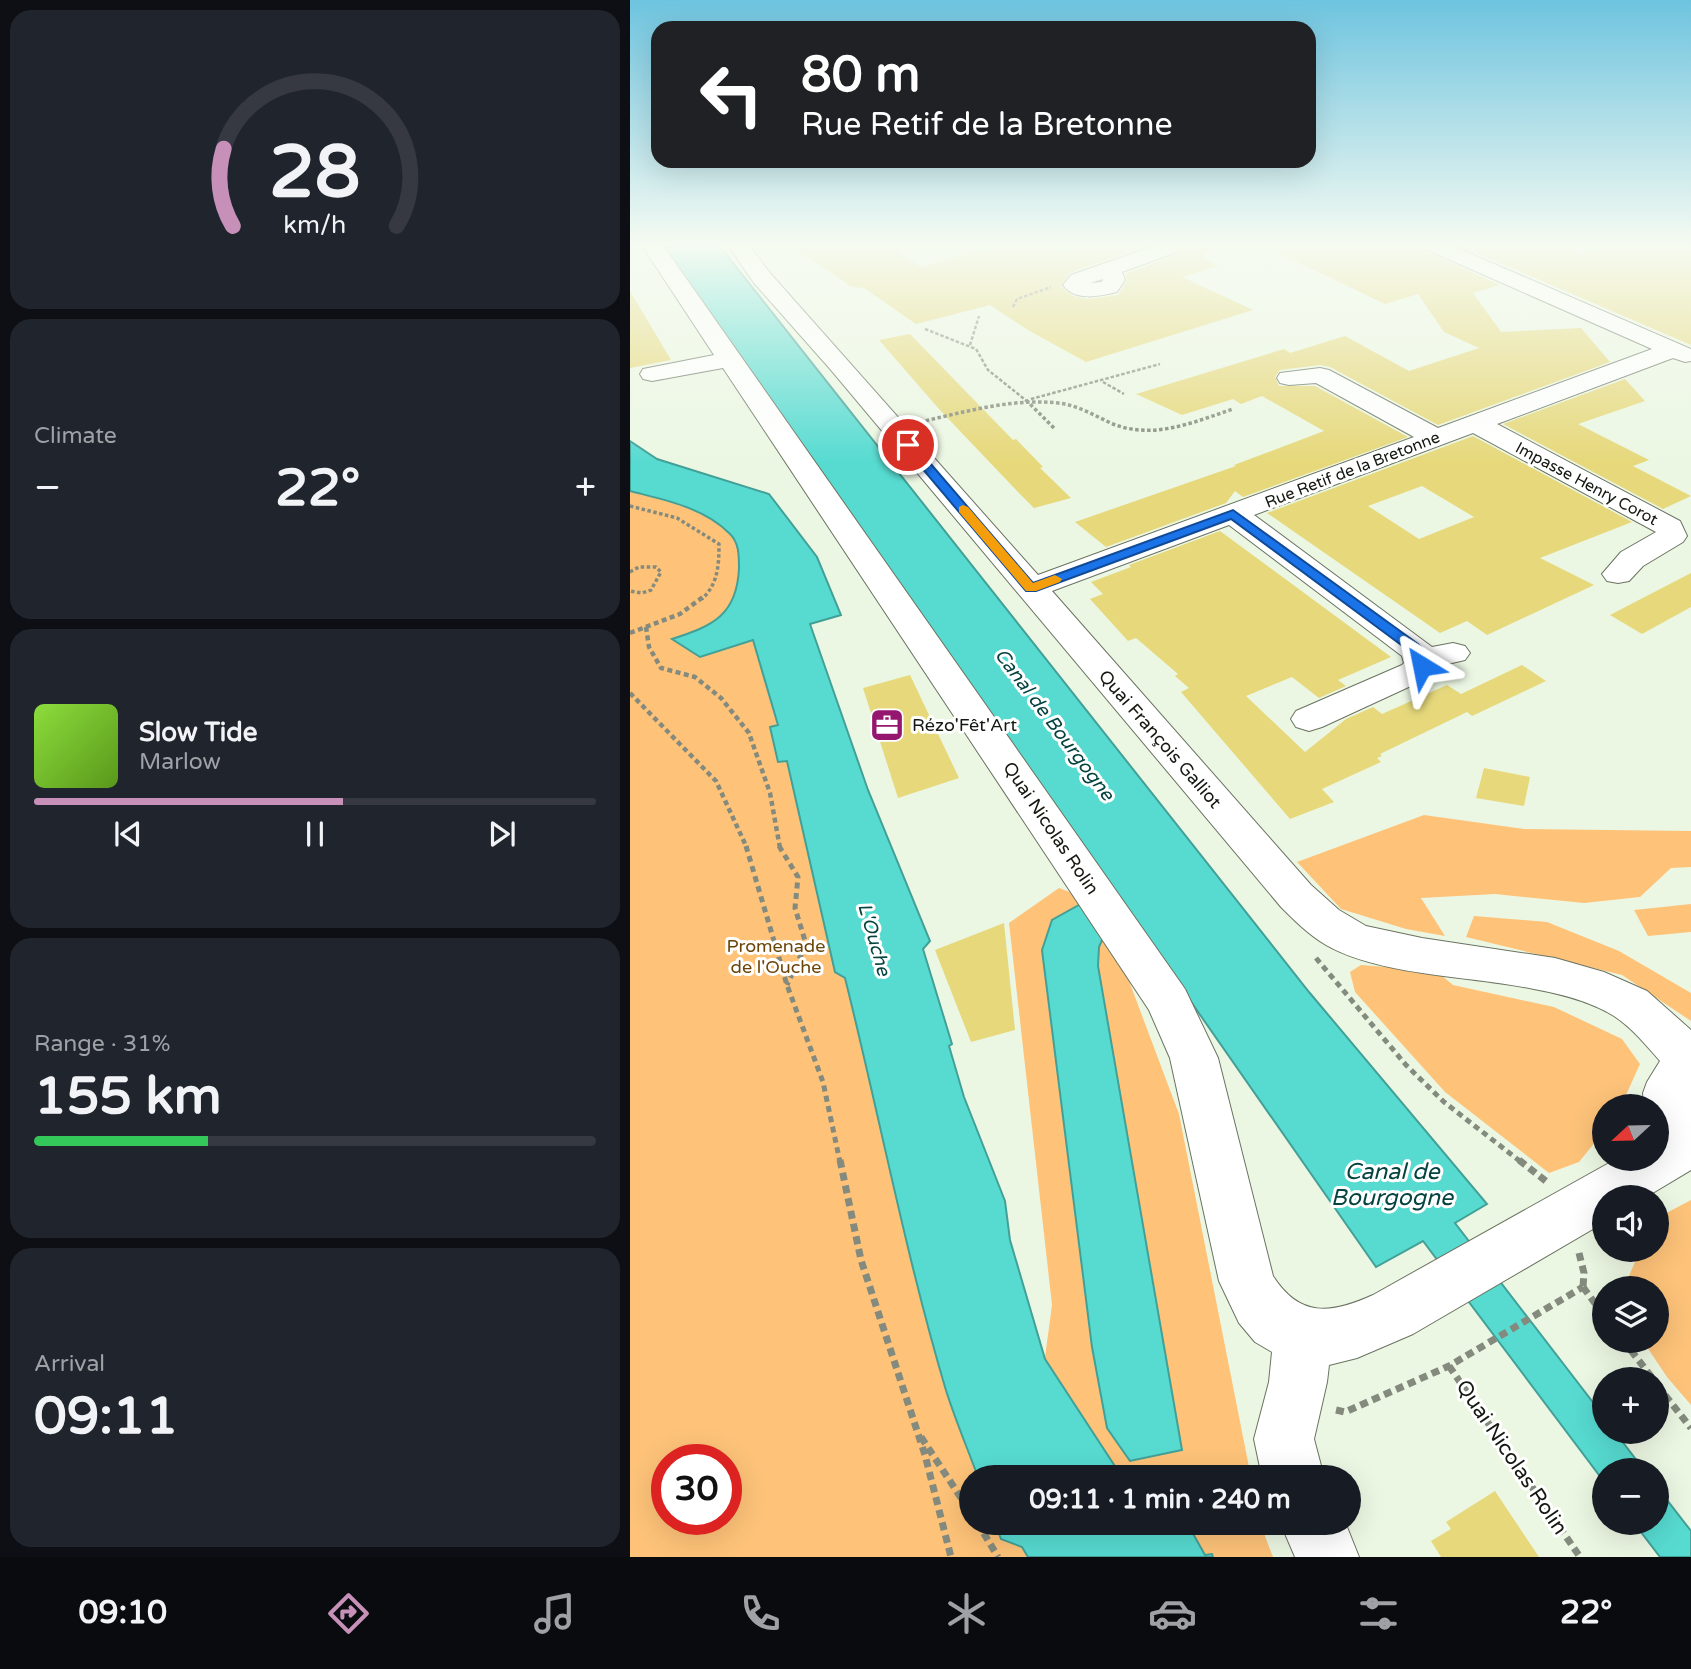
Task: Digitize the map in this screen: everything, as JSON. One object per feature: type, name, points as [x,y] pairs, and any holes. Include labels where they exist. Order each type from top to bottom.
[{"type":"street","name":"Quai Nicolas Rolin","points":[[701,317],[1169,1002],[1194,1058],[1240,1256],[1254,1297],[1275,1323],[1302,1334],[1323,1337],[1350,1331],[1398,1310],[1690,1146]]},
{"type":"street","name":"Quai François Galliot","points":[[796,317],[1296,897],[1318,918],[1354,939],[1416,954],[1501,964],[1575,979],[1623,999],[1662,1031],[1691,1064]]},
{"type":"street","points":[[1596,317],[1682,354]]},
{"type":"street","name":"Rue Retif de la Bretonne","points":[[1031,588],[1436,438],[1682,354]]},
{"type":"street","points":[[652,374],[730,359]]},
{"type":"street","points":[[1289,378],[1324,370],[1436,438]]},
{"type":"street","name":"Impasse Henry Corot","points":[[1476,424],[1669,527],[1672,536],[1632,559],[1618,574]]},
{"type":"street","points":[[1233,514],[1413,647],[1438,657],[1414,672],[1309,719]]},
{"type":"street","points":[[1690,1146],[1679,1135],[1670,1116],[1667,1098],[1671,1081],[1691,1064]]},
{"type":"street","points":[[1290,1465],[1284,1439],[1298,1382],[1302,1334]]},
{"type":"street","points":[[1318,1535],[1327,1557]]},
{"type":"path","points":[[970,345],[979,317]]},
{"type":"path","points":[[925,329],[976,349],[988,370],[1027,401],[1055,429]]},
{"type":"path","points":[[1027,401],[1160,364]]},
{"type":"path","points":[[1102,382],[1124,394]]},
{"type":"path","points":[[894,428],[1000,404],[1027,401],[1069,404],[1116,425],[1152,432],[1173,429],[1233,409]]},
{"type":"path","points":[[630,506],[668,512],[696,527],[719,544],[721,558],[716,580],[705,600],[679,615],[630,633]]},
{"type":"path","points":[[630,572],[639,567],[652,566],[661,572],[657,587],[653,590],[642,594],[630,592]]},
{"type":"path","points":[[646,627],[649,647],[661,668],[695,677],[721,698],[750,733],[770,793],[777,844],[798,877],[795,908],[806,944],[787,985]]},
{"type":"path","points":[[630,693],[716,781],[745,843],[787,985],[823,1082],[861,1260],[917,1431],[951,1557]]},
{"type":"path","points":[[1449,1366],[1584,1287],[1592,1298]]},
{"type":"path","points":[[1633,1353],[1644,1367]]},
{"type":"path","name":"Quai Nicolas Rolin","points":[[1324,1407],[1345,1412],[1449,1366],[1580,1557]]},
{"type":"path","points":[[1669,1400],[1691,1428]]},
{"type":"path","points":[[917,1431],[959,1495]]},
{"type":"path","points":[[985,1535],[998,1557]]},
{"type":"green space","name":"Promenade de l'Ouche","points":[[630,441],[657,459],[769,494],[817,557],[841,615],[810,624],[868,790],[930,941],[923,949],[952,1044],[949,1046],[964,1097],[1005,1201],[1010,1240],[1045,1357],[1052,1305],[1009,923],[1059,888],[1083,897],[1114,941],[1179,1114],[1249,1465],[959,1465],[959,1535],[1265,1535],[1273,1557],[630,1557]]},
{"type":"green space","points":[[1424,815],[1524,829],[1691,831],[1691,867],[1671,868],[1640,897],[1584,903],[1495,894],[1421,898],[1445,936],[1406,929],[1341,909],[1297,862]]},
{"type":"green space","points":[[1691,904],[1691,932],[1648,936],[1634,910]]},
{"type":"green space","points":[[1474,916],[1547,922],[1619,951],[1691,993],[1691,1021],[1622,975],[1466,937]]},
{"type":"green space","points":[[1361,965],[1436,971],[1453,985],[1554,1007],[1622,1039],[1640,1064],[1626,1094],[1592,1094],[1592,1146],[1579,1162],[1549,1173],[1445,1092],[1355,992],[1350,972]]},
{"type":"green space","points":[[1691,1200],[1691,1405],[1669,1379],[1669,1367],[1660,1367],[1651,1353],[1669,1353],[1669,1276],[1629,1276],[1635,1262],[1669,1262],[1669,1212]]},
{"type":"water","name":"Canal de Bourgogne","points":[[710,317],[775,317],[1309,992],[1487,1204],[1455,1223],[1592,1401],[1592,1444],[1624,1444],[1635,1458],[1592,1458],[1592,1466],[1423,1241],[1376,1267],[1136,923],[1106,931],[1099,947],[1098,966],[1182,1450],[1130,1461],[1107,1428],[1092,1347],[1042,950],[1052,920],[1086,901]]},
{"type":"water","name":"L'Ouche","points":[[630,441],[657,459],[769,494],[817,557],[841,615],[810,624],[868,790],[930,941],[923,949],[952,1044],[949,1046],[964,1097],[1005,1201],[1010,1240],[1045,1359],[1114,1465],[974,1465],[949,1398],[931,1336],[845,978],[835,972],[787,761],[778,762],[770,727],[778,725],[753,640],[700,657],[672,639],[711,623],[728,608],[737,584],[737,545],[729,533],[707,517],[669,501],[630,491]]},
{"type":"water","points":[[1669,1503],[1691,1531],[1691,1557],[1660,1557],[1643,1535],[1669,1535]]},
{"type":"water","points":[[1000,1535],[1194,1535],[1205,1555],[1212,1554],[1213,1557],[1028,1557],[1022,1547],[1001,1539]]},
{"type":"building","points":[[630,317],[645,317],[671,360],[630,368]]},
{"type":"building","points":[[905,317],[945,317],[916,324]]},
{"type":"building","points":[[1008,317],[1232,317],[1086,362]]},
{"type":"building","points":[[1434,317],[1490,317],[1501,332],[1581,328],[1610,362],[1438,425],[1330,367],[1320,365],[1280,370],[1275,377],[1279,386],[1315,386],[1408,437],[1243,497],[1235,491],[1226,503],[1106,547],[1075,522],[1236,466],[1234,465],[1324,431],[1262,396],[1241,404],[1233,399],[1182,415],[1136,394],[1284,349],[1290,353],[1345,336],[1409,371],[1479,348],[1444,332]]},
{"type":"building","points":[[1625,317],[1691,317],[1691,345]]},
{"type":"building","points":[[910,334],[1071,498],[1034,508],[1019,493],[939,409],[879,340]]},
{"type":"building","points":[[1625,379],[1645,401],[1578,424],[1649,460],[1633,466],[1691,496],[1663,509],[1503,424]]},
{"type":"building","points":[[1473,436],[1632,522],[1540,558],[1594,585],[1487,635],[1467,621],[1440,633],[1267,513]],"holes":[[[1422,486],[1474,517],[1419,539],[1368,506]]]},
{"type":"building","points":[[1220,531],[1391,657],[1338,680],[1346,686],[1319,698],[1292,677],[1246,696],[1305,752],[1346,719],[1373,707],[1382,714],[1447,685],[1461,694],[1522,665],[1546,681],[1472,716],[1467,712],[1380,754],[1382,756],[1377,758],[1381,762],[1322,789],[1334,802],[1290,819],[1181,692],[1189,688],[1175,676],[1178,674],[1136,638],[1128,641],[1090,599],[1103,594],[1091,582]]},
{"type":"building","points":[[1691,573],[1691,607],[1642,634],[1610,615]]},
{"type":"building","points":[[910,675],[959,778],[898,798],[863,688]]},
{"type":"building","points":[[1484,768],[1530,777],[1524,806],[1476,798]]},
{"type":"building","points":[[1004,923],[1015,1030],[971,1042],[935,950]]},
{"type":"building","points":[[1495,1491],[1539,1557],[1441,1557],[1431,1541],[1451,1529],[1446,1522]]},
{"type":"slow traffic","points":[[963,509],[1031,588],[1055,579]]},
{"type":"place","name":"Rézo'Fêt'Art","points":[[887,725]]},
{"type":"route","points":[[908,445],[1031,588],[1233,514],[1413,647],[1419,653],[1422,666]]}]
